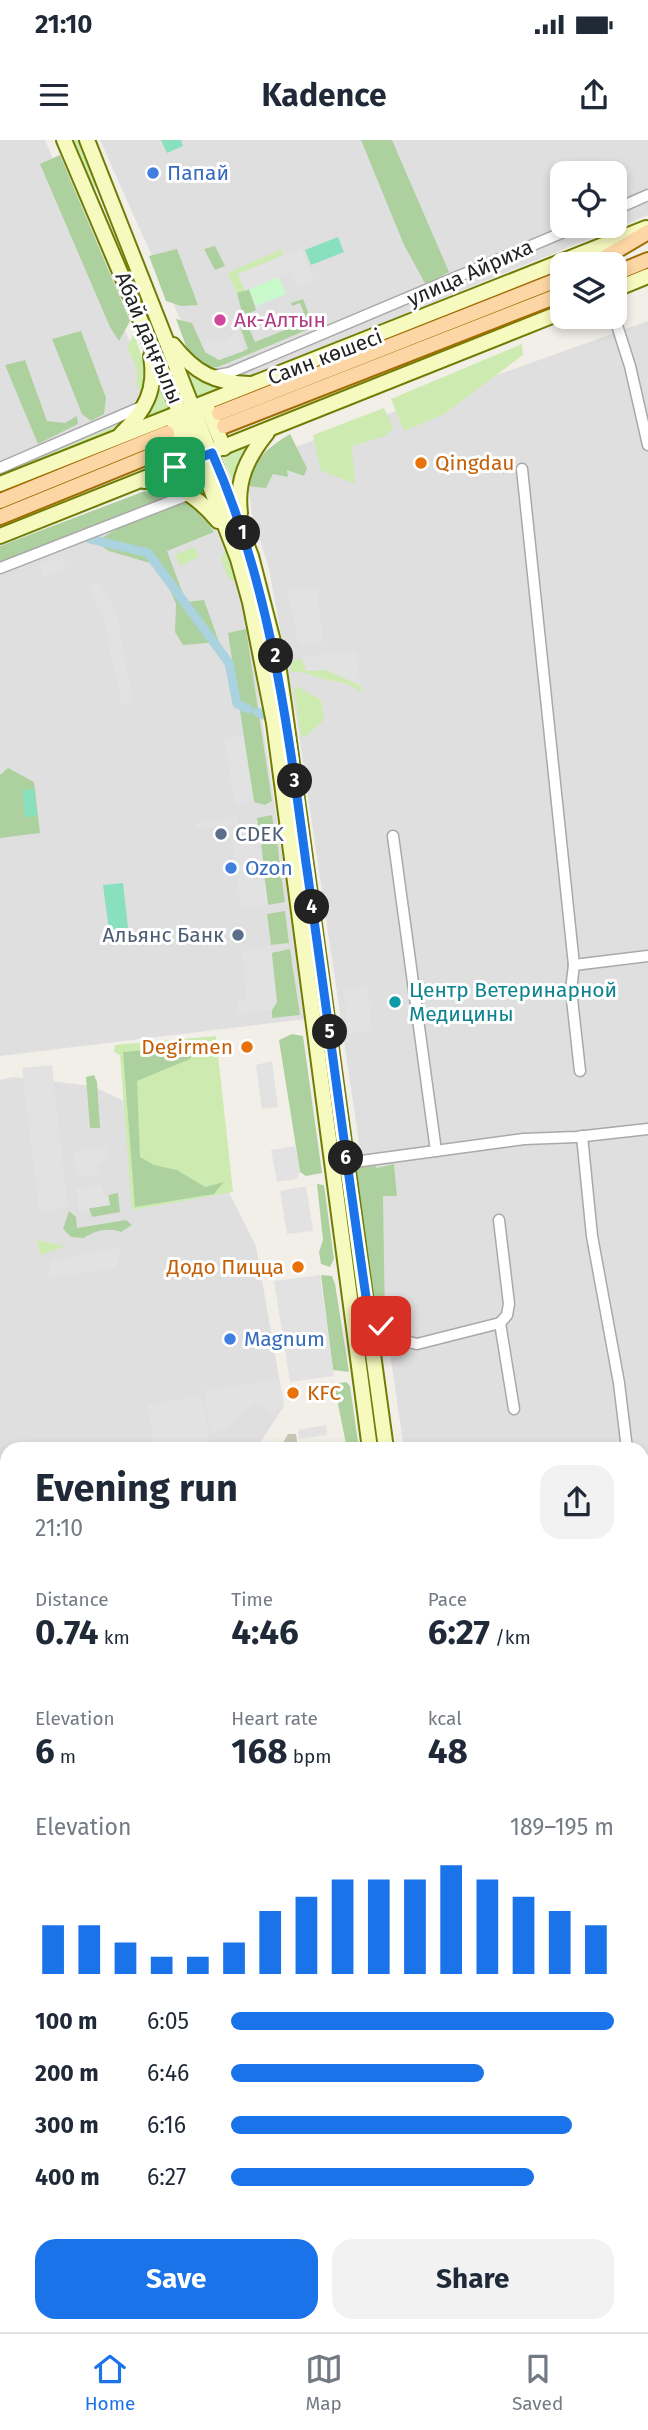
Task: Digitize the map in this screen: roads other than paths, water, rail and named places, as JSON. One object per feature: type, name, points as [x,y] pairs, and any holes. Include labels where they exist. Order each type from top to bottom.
[{"type":"main road","name":"Абай даңғылы","points":[[64,140],[143,324],[188,412],[263,598],[277,657],[385,1442]]},
{"type":"main road","name":"Абай даңғылы","points":[[87,140],[164,333],[188,412]]},
{"type":"main road","points":[[88,192],[97,194],[105,184]]},
{"type":"main road","points":[[613,252],[648,229]]},
{"type":"main road","name":"Саин көшесі","points":[[0,484],[648,229]]},
{"type":"main road","points":[[623,252],[648,242]]},
{"type":"main road","points":[[627,269],[648,260]]},
{"type":"main road","points":[[627,273],[648,269]]},
{"type":"main road","points":[[627,285],[648,276]]},
{"type":"main road","name":"Саин көшесі","points":[[550,283],[222,420],[550,298]]},
{"type":"main road","points":[[0,536],[550,317]]},
{"type":"main road","points":[[117,438],[146,405],[153,377],[143,324]]},
{"type":"main road","points":[[164,333],[183,357],[206,377],[229,383],[255,384]]},
{"type":"main road","points":[[188,412],[206,455]]},
{"type":"main road","points":[[236,533],[240,482],[247,459],[270,429]]},
{"type":"main road","points":[[0,501],[170,440],[0,517]]},
{"type":"main road","points":[[135,482],[160,482],[190,494],[236,533]]},
{"type":"main road","name":"Абай даңғылы","points":[[236,533],[274,723],[369,1442]]},
{"type":"street","points":[[627,204],[648,195]]},
{"type":"street","name":"улица Айриха","points":[[206,377],[229,373],[550,238]]},
{"type":"street","points":[[618,329],[630,366],[648,445]]},
{"type":"street","points":[[0,468],[146,405]]},
{"type":"street","points":[[522,469],[574,965],[571,990],[580,1071]]},
{"type":"street","points":[[0,568],[190,494]]},
{"type":"street","points":[[393,836],[436,1152]]},
{"type":"street","points":[[574,965],[648,956]]},
{"type":"street","points":[[347,1163],[533,1138],[648,1129]]},
{"type":"street","points":[[582,1136],[593,1236],[619,1383],[626,1442]]},
{"type":"street","points":[[370,1324],[381,1326],[405,1342],[417,1344],[500,1323],[507,1315],[509,1304],[499,1220]]},
{"type":"street","points":[[500,1323],[514,1409]]},
{"type":"waterway","points":[[90,539],[148,553],[229,663],[237,704],[248,709]]},
{"type":"waterway","points":[[257,712],[264,715]]},
{"type":"place","name":"Папай","points":[[153,173]]},
{"type":"place","name":"Ак-Алтын","points":[[220,320]]},
{"type":"place","name":"Qingdau","points":[[421,463]]},
{"type":"place","name":"CDEK","points":[[221,834]]},
{"type":"place","name":"Ozon","points":[[231,868]]},
{"type":"place","name":"Альянс Банк","points":[[238,935]]},
{"type":"place","name":"Центр Ветеринарной Медицины","points":[[395,1002]]},
{"type":"place","name":"Degirmen","points":[[247,1047]]},
{"type":"place","name":"Додо Пицца","points":[[298,1267]]},
{"type":"place","name":"Magnum","points":[[230,1339]]},
{"type":"place","name":"KFC","points":[[293,1393]]}]
